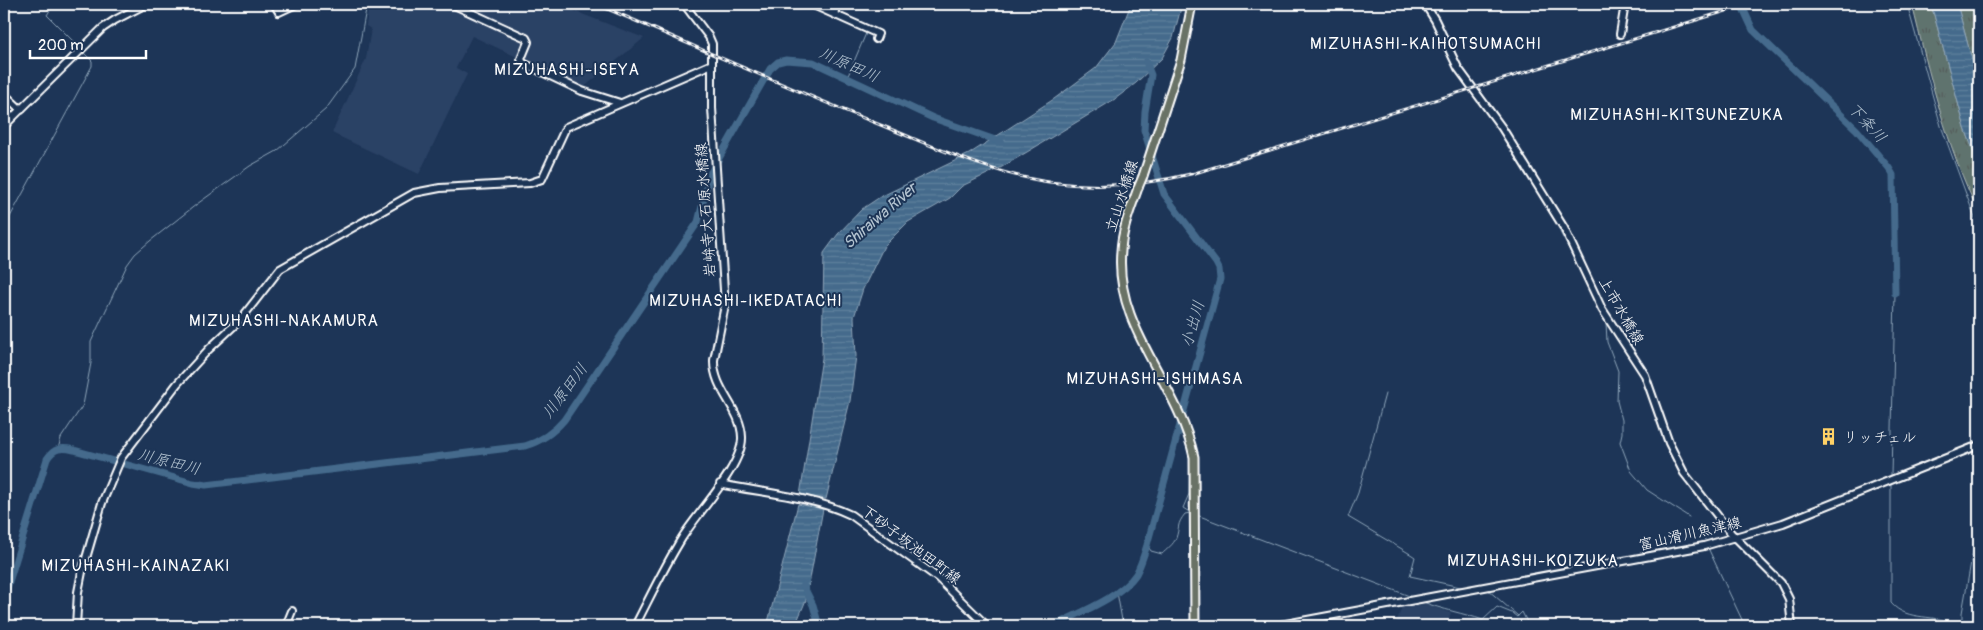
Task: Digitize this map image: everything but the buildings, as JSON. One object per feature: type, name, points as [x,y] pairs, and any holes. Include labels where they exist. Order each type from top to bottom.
[{"type":"main road","points":[[4,126],[103,28],[146,4]]},
{"type":"main road","points":[[274,4],[279,12],[296,4]]},
{"type":"main road","points":[[452,4],[526,38],[528,42],[521,59],[523,63],[582,91],[620,103]]},
{"type":"main road","name":"岩峅寺大石原水橋線","points":[[635,626],[681,539],[735,462],[742,446],[738,418],[717,381],[714,369],[714,360],[725,305],[712,108],[712,41],[684,4]]},
{"type":"main road","points":[[811,4],[878,34],[876,39]]},
{"type":"main road","points":[[834,14],[837,4]]},
{"type":"main road","name":"立山水橋線","points":[[1192,4],[1181,60],[1125,224],[1121,249],[1122,282],[1126,306],[1132,323],[1175,404],[1194,456],[1196,626]]},
{"type":"main road","name":"上市水橋線","points":[[1425,4],[1458,68],[1502,128],[1564,228],[1602,309],[1645,375],[1669,442],[1684,473],[1694,488],[1736,538],[1781,583],[1789,599],[1792,626]]},
{"type":"main road","points":[[1620,34],[1625,4]]},
{"type":"main road","points":[[76,626],[78,592],[82,572],[102,503],[121,458],[177,384],[241,319],[280,269],[414,193],[440,188],[530,183],[542,179],[566,126],[712,64]]},
{"type":"main road","points":[[4,94],[21,110]]},
{"type":"main road","name":"富山滑川魚津線","points":[[1275,626],[1688,549],[1736,538],[1775,525],[1979,445]]},
{"type":"main road","name":"下砂子坂池田町線","points":[[720,484],[837,508],[852,515],[923,566],[951,589],[988,626]]},
{"type":"main road","points":[[286,626],[292,611]]},
{"type":"shaded area","points":[[369,4],[556,4],[644,38],[583,88],[472,36],[456,68],[467,74],[419,174],[332,133],[366,59],[371,29],[366,26]]},
{"type":"shaded area","points":[[1426,604],[1451,613],[1446,626],[1395,626],[1402,607]]},
{"type":"green space","points":[[1912,4],[1931,4],[1965,128],[1979,166],[1979,213],[1948,137],[1932,84]]},
{"type":"green space","points":[[1957,4],[1977,4],[1975,14],[1979,39],[1979,86]]},
{"type":"water","name":"Shiraiwa River","points":[[1131,4],[1182,4],[1173,38],[1162,58],[1136,83],[1115,99],[1002,167],[962,186],[950,198],[908,222],[884,246],[863,289],[854,317],[856,356],[850,401],[826,499],[800,495],[822,358],[824,253],[838,234],[862,209],[880,197],[969,154],[1054,99],[1096,68],[1116,42]]},
{"type":"water","points":[[1931,4],[1957,4],[1979,86],[1979,166],[1965,128]]},
{"type":"water","points":[[798,504],[823,509],[806,600],[795,626],[767,626]]},
{"type":"waterway","points":[[54,4],[47,15],[80,48]]},
{"type":"waterway","points":[[58,449],[61,438],[83,405],[91,363],[91,342],[127,265],[135,254],[197,204],[250,166],[277,151],[326,109],[355,69],[367,4]]},
{"type":"waterway","name":"下条川","points":[[1741,4],[1753,30],[1857,130],[1893,175],[1895,293]]},
{"type":"waterway","points":[[1907,4],[1941,126],[1979,229]]},
{"type":"waterway","points":[[847,78],[867,31]]},
{"type":"waterway","points":[[4,228],[92,66],[92,61],[82,51]]},
{"type":"waterway","name":"川原田川","points":[[4,598],[47,459],[58,449],[74,450],[206,485],[525,446],[547,436],[564,420],[698,222],[710,174],[770,69],[778,62],[786,60],[813,62],[933,118],[1001,142]]},
{"type":"waterway","name":"小出川","points":[[1053,626],[1109,598],[1129,583],[1138,571],[1147,545],[1220,279],[1216,263],[1164,194],[1144,130],[1151,75],[1146,62]]},
{"type":"waterway","points":[[1560,232],[1585,280]]},
{"type":"waterway","points":[[1891,476],[1895,293]]},
{"type":"waterway","points":[[1604,317],[1607,342],[1618,371],[1617,401],[1622,420],[1620,442],[1631,471],[1647,490],[1689,517]]},
{"type":"waterway","points":[[1385,394],[1358,493],[1348,517],[1415,557],[1410,576],[1465,588]]},
{"type":"waterway","points":[[1179,431],[1185,438]]},
{"type":"waterway","points":[[1190,453],[1189,494],[1183,508],[1191,513]]},
{"type":"waterway","points":[[1891,483],[1891,603],[1906,613],[1940,619],[1956,626]]},
{"type":"waterway","points":[[1147,545],[1151,551],[1162,554],[1175,540],[1182,518],[1185,514],[1190,513]]},
{"type":"waterway","points":[[1197,515],[1412,597]]},
{"type":"waterway","points":[[1962,619],[1979,517]]},
{"type":"waterway","points":[[1700,528],[1705,540]]},
{"type":"waterway","points":[[1709,550],[1745,626]]},
{"type":"waterway","points":[[803,585],[813,605],[819,626]]},
{"type":"waterway","points":[[1487,589],[1518,616]]},
{"type":"waterway","points":[[1117,592],[1123,626]]},
{"type":"waterway","points":[[1423,602],[1483,620],[1497,607],[1517,617],[1522,612],[1529,626]]},
{"type":"railway","points":[[596,4],[815,98],[967,160],[1028,178],[1086,185],[1123,185],[1195,173],[1749,4]]},
{"type":"place","name":"リッチェル","points":[[1829,437]]},
{"type":"district","name":"MIZUHASHI-KAIHOTSUMACHI","points":[[1426,44]]},
{"type":"district","name":"MIZUHASHI-ISEYA","points":[[567,70]]},
{"type":"district","name":"MIZUHASHI-KITSUNEZUKA","points":[[1677,115]]},
{"type":"district","name":"MIZUHASHI-IKEDATACHI","points":[[746,301]]},
{"type":"district","name":"MIZUHASHI-NAKAMURA","points":[[284,321]]},
{"type":"district","name":"MIZUHASHI-ISHIMASA","points":[[1155,379]]},
{"type":"district","name":"MIZUHASHI-KOIZUKA","points":[[1533,561]]},
{"type":"district","name":"MIZUHASHI-KAINAZAKI","points":[[136,566]]}]
